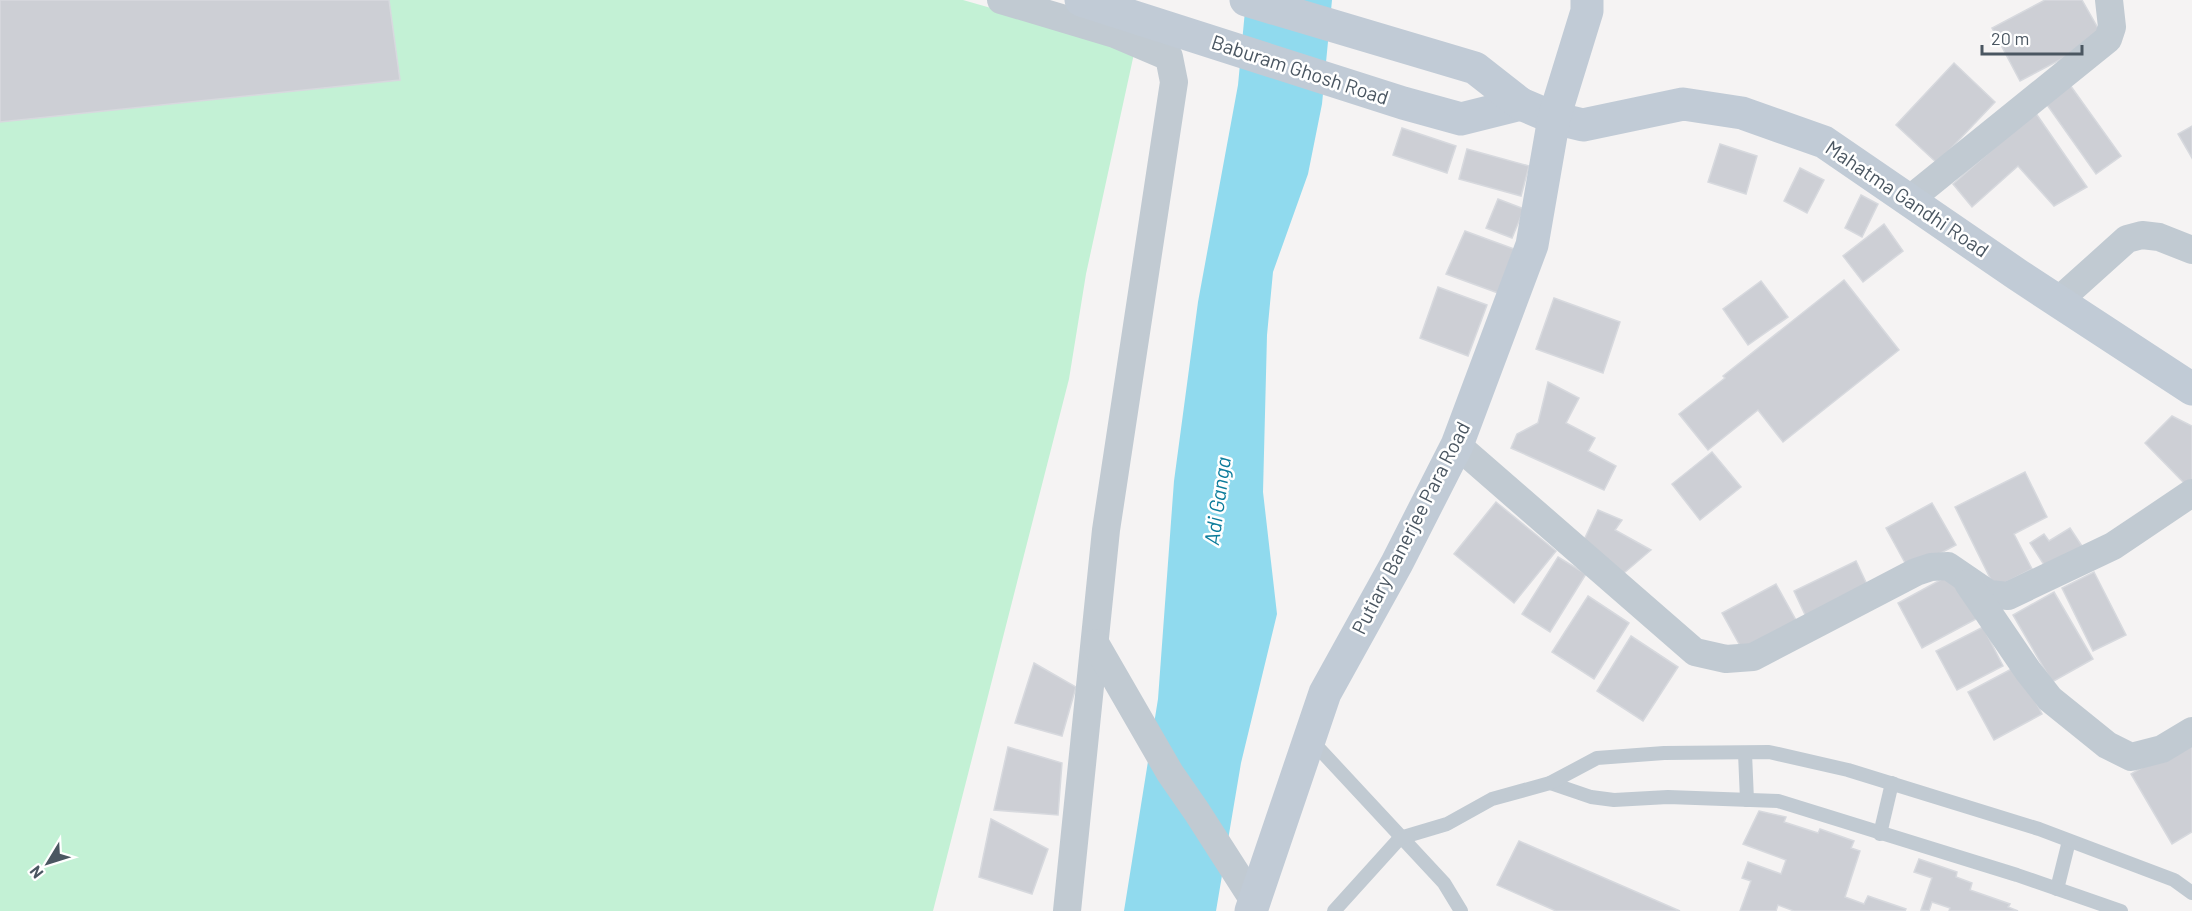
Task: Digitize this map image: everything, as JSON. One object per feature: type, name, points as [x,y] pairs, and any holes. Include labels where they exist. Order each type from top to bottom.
[{"type":"main road","name":"Baburam Ghosh Road","points":[[1081,0],[1403,103],[1461,119],[1521,104]]},
{"type":"main road","points":[[1246,0],[1475,68],[1521,104],[1554,118]]},
{"type":"main road","name":"Putiary Banerjee Para Road","points":[[1252,906],[1324,693],[1398,563],[1457,445],[1532,245],[1554,118],[1587,11],[1587,0]]},
{"type":"main road","name":"Mahatma Gandhi Road","points":[[1554,118],[1583,125],[1683,105],[1742,113],[1824,142],[2192,389]]},
{"type":"street","points":[[1001,0],[1114,34],[1169,57],[1174,82],[1106,530],[1067,911]]},
{"type":"street","points":[[1909,200],[2108,39],[2112,27],[2109,0]]},
{"type":"street","points":[[2058,301],[2127,239],[2142,235],[2159,237],[2192,250]]},
{"type":"street","points":[[1457,445],[1695,652],[1726,659],[1753,657],[1916,572],[1931,567],[1947,566],[1989,594],[2008,596],[2113,546],[2192,493]]},
{"type":"street","points":[[1962,575],[2050,699],[2107,745],[2131,758],[2162,749],[2192,731]]},
{"type":"street","points":[[1095,643],[1170,773],[1197,812],[1252,906]]},
{"type":"lane","points":[[1309,739],[1444,883],[1461,911]]},
{"type":"lane","points":[[1334,911],[1400,838],[1447,824],[1492,800],[1550,783],[1597,758],[1664,753],[1769,752],[1848,770],[2069,841],[2174,880],[2192,893]]},
{"type":"lane","points":[[1745,753],[1747,800]]},
{"type":"lane","points":[[1550,783],[1591,797],[1614,800],[1668,797],[1778,801],[2121,911]]},
{"type":"lane","points":[[1880,834],[1892,783]]},
{"type":"lane","points":[[2057,889],[2069,841]]},
{"type":"green space","points":[[0,0],[963,0],[1135,49],[1086,274],[1069,379],[933,911],[0,911]]},
{"type":"water","name":"Adi Ganga","points":[[1246,0],[1332,0],[1322,104],[1308,174],[1273,272],[1267,335],[1263,492],[1277,614],[1241,763],[1216,911],[1124,911],[1158,699],[1174,481],[1198,302],[1238,85]]},
{"type":"building","points":[[0,0],[389,0],[400,80],[0,122]]},
{"type":"building","points":[[2045,0],[2082,0],[2103,37],[2020,81],[1992,28]]},
{"type":"building","points":[[1954,63],[1995,102],[1937,163],[1896,125]]},
{"type":"building","points":[[2070,85],[2121,156],[2096,174],[2045,102]]},
{"type":"building","points":[[2035,112],[2087,187],[2054,206],[2018,166],[1972,207],[1953,184]]},
{"type":"building","points":[[2192,126],[2192,158],[2178,134]]},
{"type":"building","points":[[1402,128],[1456,146],[1447,173],[1393,155]]},
{"type":"building","points":[[1720,144],[1757,156],[1746,194],[1708,182]]},
{"type":"building","points":[[1467,149],[1529,166],[1521,196],[1459,179]]},
{"type":"building","points":[[1800,168],[1824,180],[1807,213],[1784,201]]},
{"type":"building","points":[[1861,195],[1878,204],[1862,237],[1845,228]]},
{"type":"building","points":[[1498,199],[1524,209],[1512,238],[1486,228]]},
{"type":"building","points":[[1884,224],[1903,251],[1863,282],[1843,256]]},
{"type":"building","points":[[1465,231],[1514,249],[1498,293],[1446,274]]},
{"type":"building","points":[[1844,280],[1899,350],[1783,442],[1758,410],[1708,450],[1679,414]]},
{"type":"building","points":[[1761,281],[1788,317],[1748,345],[1723,309]]},
{"type":"building","points":[[1438,287],[1487,305],[1468,356],[1420,338]]},
{"type":"building","points":[[1554,298],[1620,322],[1603,373],[1536,349]]},
{"type":"building","points":[[1548,382],[1579,398],[1566,423],[1595,438],[1588,451],[1616,466],[1604,490],[1511,448],[1517,434],[1538,423]]},
{"type":"building","points":[[2172,416],[2192,426],[2192,483],[2189,488],[2145,443]]},
{"type":"building","points":[[1712,452],[1741,487],[1700,520],[1672,484]]},
{"type":"building","points":[[2025,472],[2047,517],[2014,534],[2032,569],[1995,588],[1955,507]]},
{"type":"building","points":[[1496,502],[1556,551],[1514,603],[1454,554]]},
{"type":"building","points":[[1932,503],[1956,545],[1909,570],[1886,528]]},
{"type":"building","points":[[1598,510],[1622,520],[1615,530],[1651,550],[1618,578],[1583,542]]},
{"type":"building","points":[[2070,528],[2084,549],[2048,571],[2030,543],[2044,534],[2049,541]]},
{"type":"building","points":[[1558,557],[1586,574],[1550,632],[1522,614]]},
{"type":"building","points":[[1856,561],[1870,591],[1808,621],[1794,591]]},
{"type":"building","points":[[2094,572],[2126,635],[2093,651],[2062,588]]},
{"type":"building","points":[[1953,573],[1978,618],[1922,648],[1898,603]]},
{"type":"building","points":[[1776,584],[1797,622],[1743,651],[1722,613]]},
{"type":"building","points":[[2054,592],[2093,659],[2052,682],[2013,615]]},
{"type":"building","points":[[1588,596],[1629,623],[1594,679],[1552,652]]},
{"type":"building","points":[[1983,627],[2003,666],[1957,690],[1936,651]]},
{"type":"building","points":[[1631,636],[1678,667],[1643,721],[1597,691]]},
{"type":"building","points":[[1034,663],[1076,687],[1062,736],[1015,723]]},
{"type":"building","points":[[2017,666],[2042,714],[1994,740],[1968,692]]},
{"type":"building","points":[[2192,738],[2192,832],[2172,844],[2131,774]]},
{"type":"building","points":[[1008,747],[1062,763],[1058,815],[994,810]]},
{"type":"building","points":[[1759,811],[1786,817],[1784,822],[1818,833],[1820,829],[1854,841],[1851,848],[1860,851],[1845,897],[1864,904],[1868,896],[1906,909],[1905,911],[1794,911],[1778,905],[1776,911],[1740,911],[1751,881],[1742,878],[1748,862],[1781,874],[1786,860],[1743,844]]},
{"type":"building","points":[[991,819],[1048,849],[1032,894],[979,877]]},
{"type":"building","points":[[1519,841],[1680,911],[1556,911],[1497,885]]},
{"type":"building","points":[[1919,859],[1957,872],[1956,877],[1972,883],[1970,890],[2010,904],[2008,907],[2018,911],[1949,911],[1950,908],[1932,902],[1929,911],[1921,910],[1932,878],[1914,872]]}]
